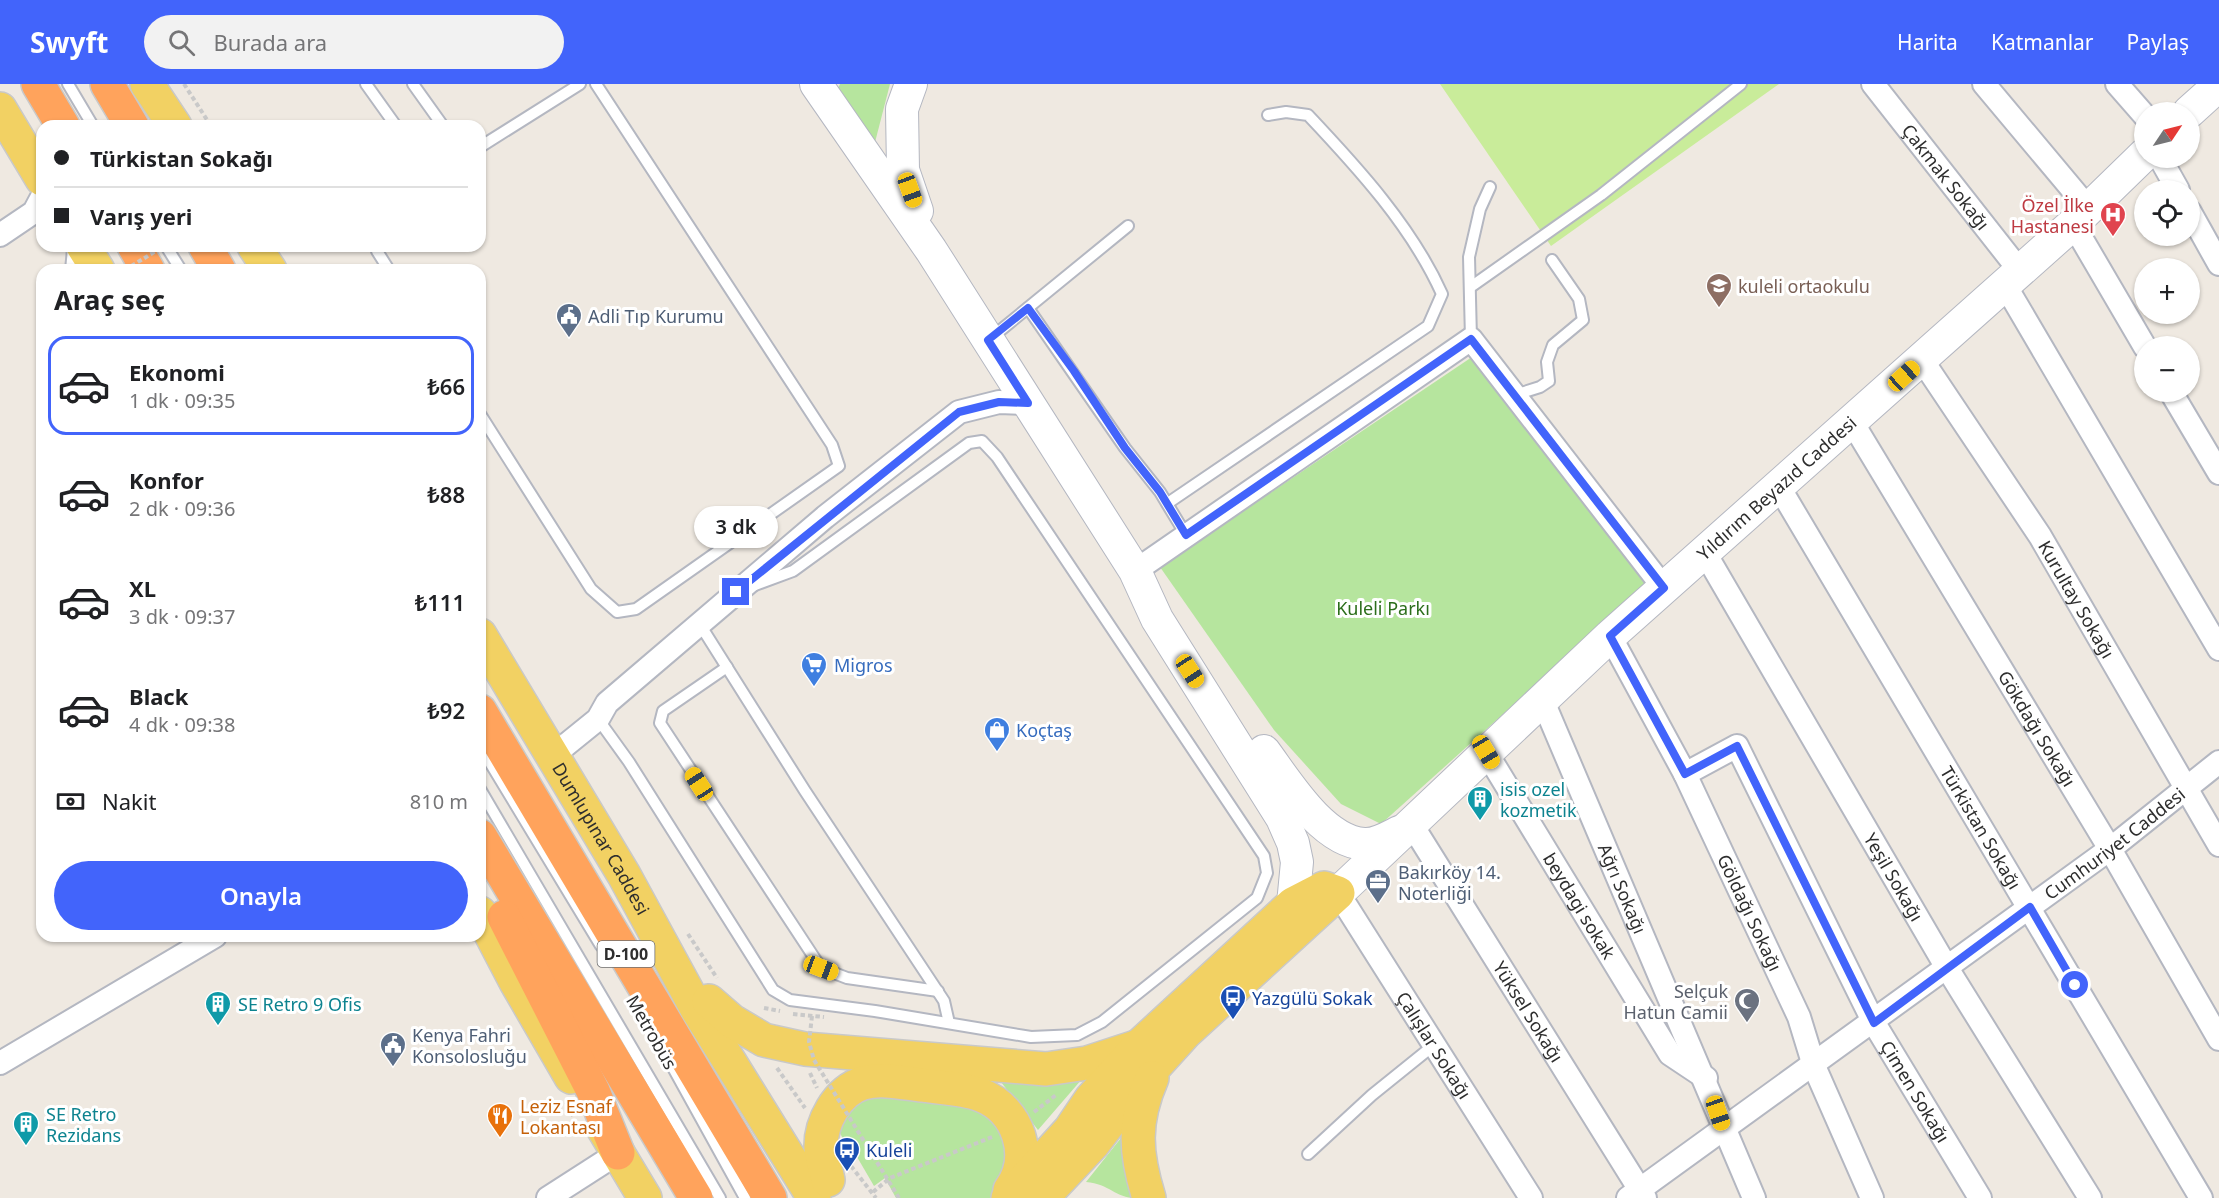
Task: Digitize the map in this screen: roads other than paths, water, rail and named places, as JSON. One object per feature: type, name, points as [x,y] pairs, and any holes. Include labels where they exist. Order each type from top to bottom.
[{"type":"highway","points":[[38,84],[59,120]]},
{"type":"highway","points":[[107,84],[128,120]]},
{"type":"highway","name":"D-100","points":[[486,721],[770,1198]]},
{"type":"highway","points":[[486,846],[696,1198]]},
{"type":"highway","points":[[486,882],[593,1091],[618,1153]]},
{"type":"main road","points":[[147,84],[171,120]]},
{"type":"main road","points":[[816,84],[931,250],[1134,571],[1157,619],[1282,818],[1293,843],[1297,861],[1293,904]]},
{"type":"main road","points":[[911,84],[902,110],[903,170],[931,250]]},
{"type":"main road","points":[[2200,102],[2219,85]]},
{"type":"main road","points":[[0,109],[36,169]]},
{"type":"main road","name":"Yıldırım Beyazıd Caddesi","points":[[1412,825],[1610,636],[1922,360],[2134,164]]},
{"type":"main road","points":[[1134,571],[1159,595],[1261,748],[1299,799],[1324,825],[1348,841],[1366,845],[1384,840],[1412,825]]},
{"type":"main road","name":"Dumlupınar Caddesi","points":[[486,644],[551,757],[624,875],[697,1009],[827,1192]]},
{"type":"main road","points":[[1006,1198],[1070,1130],[1091,1099],[1338,893],[1412,825]]},
{"type":"main road","points":[[624,875],[789,1118],[827,1192]]},
{"type":"main road","points":[[1042,1198],[1093,1144],[1149,1052],[1293,904],[1324,888],[1338,893]]},
{"type":"main road","points":[[486,924],[556,1053],[645,1198]]},
{"type":"main road","points":[[709,1001],[753,1035],[807,1058],[1046,1069],[1149,1052]]},
{"type":"main road","points":[[1149,1052],[1136,1143],[1149,1198]]},
{"type":"main road","points":[[827,1192],[821,1150],[828,1120],[844,1094],[861,1084],[894,1082],[980,1095],[992,1100],[1016,1127],[1022,1146],[1022,1166],[1006,1198]]},
{"type":"street","name":"Çakmak Sokağı","points":[[1873,84],[2012,278],[2219,649]]},
{"type":"street","points":[[1984,84],[2080,216],[2140,336]]},
{"type":"street","points":[[2117,84],[2134,103]]},
{"type":"street","points":[[0,235],[34,212],[36,208]]},
{"type":"street","points":[[0,248],[36,227]]},
{"type":"street","points":[[2200,230],[2219,264]]},
{"type":"street","points":[[1134,571],[1471,339],[1664,588]]},
{"type":"street","name":"Kurultay Sokağı","points":[[1922,360],[2040,536],[2219,845]]},
{"type":"street","points":[[551,757],[598,719],[607,703],[699,623],[959,412],[999,402],[1028,403]]},
{"type":"street","points":[[2177,402],[2219,473]]},
{"type":"street","name":"Gökdağı Sokağı","points":[[1852,422],[2110,849],[2219,1039]]},
{"type":"street","name":"Türkistan Sokağı","points":[[1779,487],[2201,1198]]},
{"type":"street","name":"Yeşil Sokağı","points":[[1705,553],[1947,968],[2090,1198]]},
{"type":"street","name":"Göldağı Sokağı","points":[[1610,636],[1685,774],[1799,1017],[1814,1066],[1872,1198]]},
{"type":"street","name":"Ağrı Sokağı","points":[[1542,699],[1706,1078],[1724,1130],[1755,1198]]},
{"type":"street","name":"Çimen Sokağı","points":[[1685,774],[1737,746],[1874,1023],[1980,1198]]},
{"type":"street","name":"beydagi sokak","points":[[1486,752],[1670,1054],[1706,1078]]},
{"type":"street","name":"Cumhuriyet Caddesi","points":[[1638,1195],[2110,849],[2187,790],[2219,762]]},
{"type":"street","name":"Yüksel Sokağı","points":[[1412,825],[1638,1195]]},
{"type":"street","name":"Çalışlar Sokağı","points":[[1338,893],[1531,1198]]},
{"type":"street","points":[[0,1063],[205,942]]},
{"type":"street","points":[[548,1198],[618,1153]]},
{"type":"lane","points":[[68,84],[89,120]]},
{"type":"lane","points":[[366,84],[392,120]]},
{"type":"lane","points":[[413,84],[439,120]]},
{"type":"lane","points":[[486,143],[580,84]]},
{"type":"lane","points":[[486,423],[591,589],[616,612],[636,609],[839,466],[832,444],[596,84]]},
{"type":"lane","points":[[1472,286],[1601,195],[1741,84]]},
{"type":"lane","points":[[1168,503],[1428,326],[1442,294],[1432,272],[1391,214],[1361,174],[1308,115],[1286,112],[1268,115]]},
{"type":"lane","points":[[1471,339],[1471,246],[1480,209],[1490,187]]},
{"type":"lane","points":[[988,340],[1128,226]]},
{"type":"lane","points":[[1514,395],[1540,387],[1549,381],[1547,362],[1553,345],[1583,320],[1579,299],[1552,260]]},
{"type":"lane","points":[[1028,308],[1074,371],[1125,448],[1168,503],[1186,535]]},
{"type":"lane","points":[[598,719],[629,762],[773,990],[789,1000],[1031,1037],[1077,1035],[1102,1022],[1257,898],[1267,873],[1264,856],[997,458],[982,441],[969,443],[793,571],[736,592]]},
{"type":"lane","points":[[699,623],[805,791],[938,991],[944,1001],[949,1023]]},
{"type":"lane","points":[[727,667],[663,711],[660,723],[791,927],[821,968],[847,978],[938,991]]},
{"type":"lane","points":[[486,756],[609,960]]},
{"type":"lane","name":"Metrobüs","points":[[486,799],[720,1198]]},
{"type":"lane","name":"Metrobüs","points":[[654,1034],[745,1198]]},
{"type":"lane","points":[[1308,1154],[1372,1095],[1434,1045]]},
{"type":"place","name":"Özel İlke Hastanesi","points":[[2113,238]]},
{"type":"place","name":"kuleli ortaokulu","points":[[1719,309]]},
{"type":"place","name":"Adli Tıp Kurumu","points":[[569,339]]},
{"type":"place","name":"Migros","points":[[814,688]]},
{"type":"place","name":"Koçtaş","points":[[997,753]]},
{"type":"place","name":"isis ozel kozmetik","points":[[1480,822]]},
{"type":"place","name":"Bakırköy 14. Noterliği","points":[[1378,905]]},
{"type":"place","name":"Yazgülü Sokak","points":[[1233,1021]]},
{"type":"place","name":"Selçuk Hatun Camii","points":[[1747,1024]]},
{"type":"place","name":"SE Retro 9 Ofis","points":[[218,1027]]},
{"type":"place","name":"Kenya Fahri Konsolosluğu","points":[[393,1068]]},
{"type":"place","name":"Leziz Esnaf Lokantası","points":[[500,1139]]},
{"type":"place","name":"SE Retro Rezidans","points":[[26,1147]]},
{"type":"place","name":"Kuleli","points":[[847,1173]]},
{"type":"park label","name":"Kuleli Parkı","points":[[1383,608]]}]
